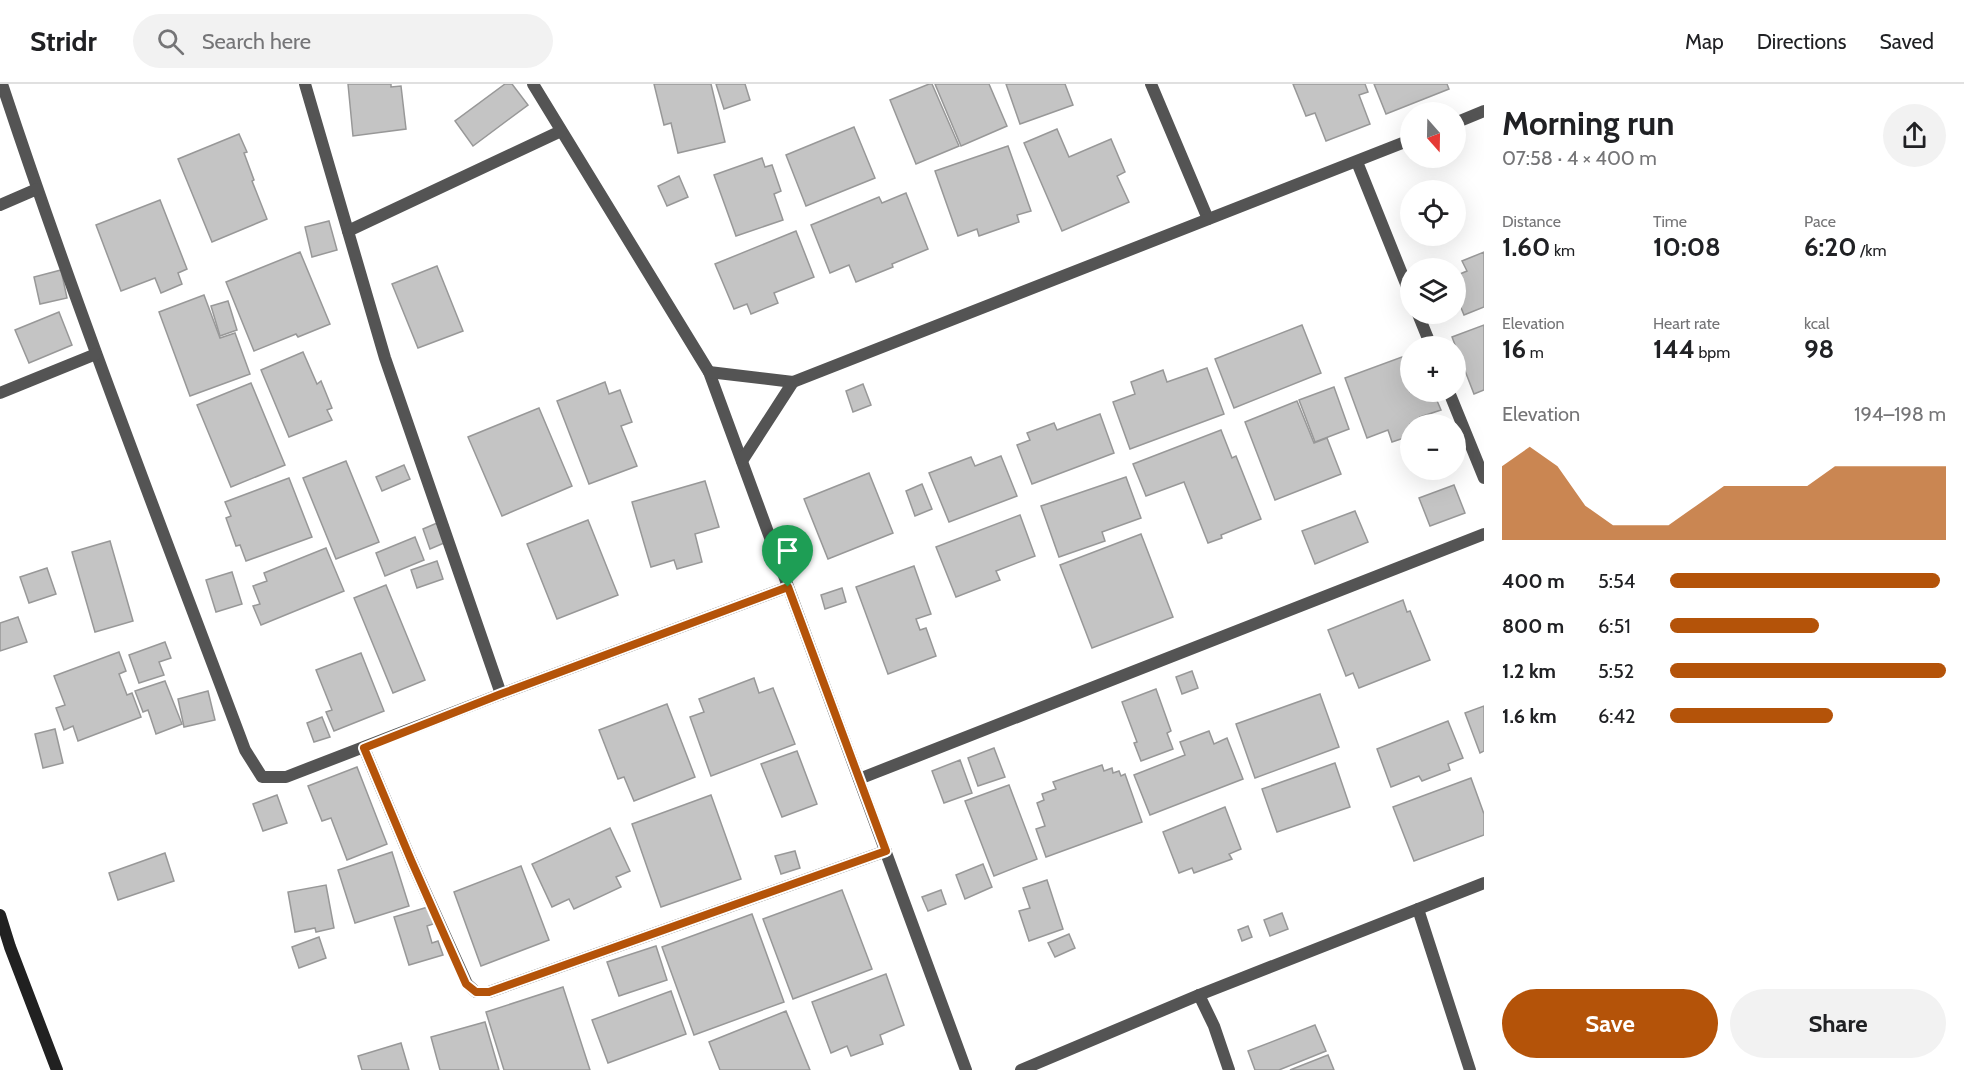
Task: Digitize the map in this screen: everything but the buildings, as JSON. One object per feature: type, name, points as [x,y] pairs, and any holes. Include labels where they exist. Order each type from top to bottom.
[{"type":"street","points":[[2,84],[96,354],[245,750],[262,777],[286,777],[788,587]]},
{"type":"street","points":[[305,84],[385,358],[501,694]]},
{"type":"street","points":[[533,84],[710,372],[966,1070]]},
{"type":"street","points":[[1151,84],[1208,219]]},
{"type":"street","points":[[1466,118],[1484,111]]},
{"type":"street","points":[[348,231],[561,131]]},
{"type":"street","points":[[710,372],[793,382],[1400,144]]},
{"type":"street","points":[[1357,162],[1400,269]]},
{"type":"street","points":[[0,205],[37,189]]},
{"type":"street","points":[[0,393],[96,354]]},
{"type":"street","points":[[742,461],[793,382]]},
{"type":"street","points":[[1453,402],[1484,478]]},
{"type":"street","points":[[859,779],[1484,534]]},
{"type":"street","points":[[364,748],[466,984],[476,992],[489,992],[886,851]]},
{"type":"street","points":[[1022,1070],[1199,995],[1484,883]]},
{"type":"street","points":[[1418,909],[1470,1070]]},
{"type":"street","points":[[0,915],[5,949],[57,1070]]},
{"type":"street","points":[[1199,995],[1214,1026],[1229,1070]]},
{"type":"route","points":[[788,587],[886,851],[489,992],[476,992],[466,984],[364,748],[501,694],[788,587]]}]
